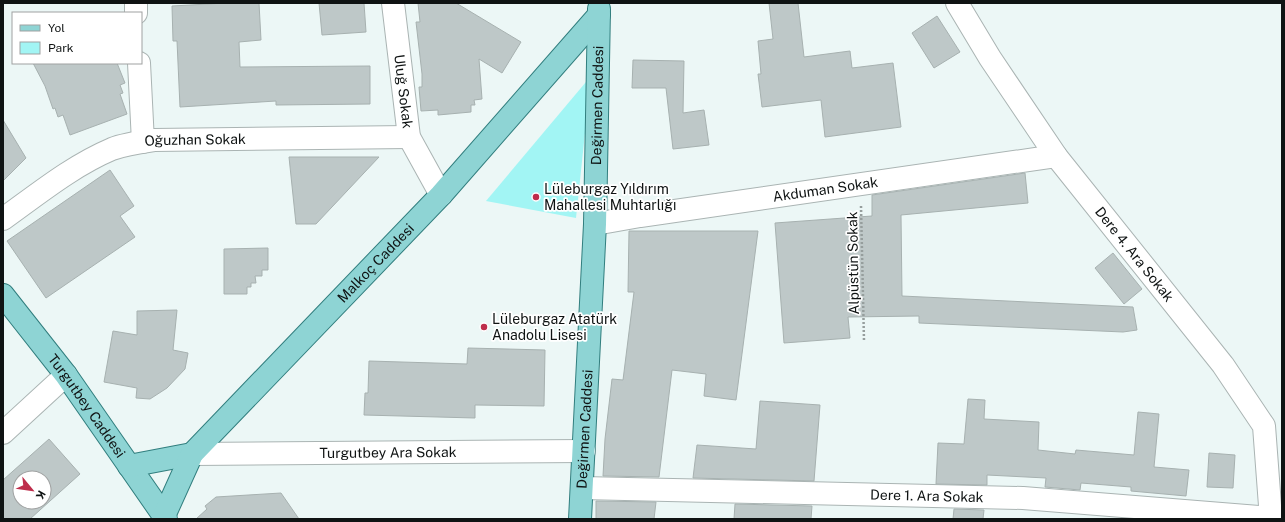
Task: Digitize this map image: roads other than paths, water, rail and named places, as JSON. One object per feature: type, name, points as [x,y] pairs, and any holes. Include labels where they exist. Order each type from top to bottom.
[{"type":"main road","name":"Malkoç Caddesi","points":[[165,517],[192,454],[441,196],[599,9]]},
{"type":"main road","name":"Değirmen Caddesi","points":[[580,519],[594,224],[599,9]]},
{"type":"main road","name":"Turgutbey Caddesi","points":[[3,295],[66,375],[165,517]]},
{"type":"main road","points":[[129,466],[192,454]]},
{"type":"street","name":"Uluğ Sokak","points":[[393,3],[409,136],[441,196]]},
{"type":"street","name":"Dere 4. Ara Sokak","points":[[957,3],[990,58],[1056,156],[1223,365],[1264,426],[1271,518]]},
{"type":"street","points":[[139,64],[143,142]]},
{"type":"street","name":"Oğuzhan Sokak","points":[[3,219],[67,174],[90,160],[113,149],[134,143],[162,140],[409,136]]},
{"type":"street","name":"Akduman Sokak","points":[[594,224],[640,216],[1056,156]]},
{"type":"street","points":[[3,433],[66,375]]},
{"type":"street","name":"Turgutbey Ara Sokak","points":[[192,454],[584,451]]},
{"type":"street","name":"Dere 1. Ara Sokak","points":[[582,488],[1023,498],[1271,518]]},
{"type":"place","name":"Lüleburgaz Yıldırım Mahallesi Muhtarlığı","points":[[536,197]]},
{"type":"place","name":"Lüleburgaz Atatürk Anadolu Lisesi","points":[[484,327]]}]
